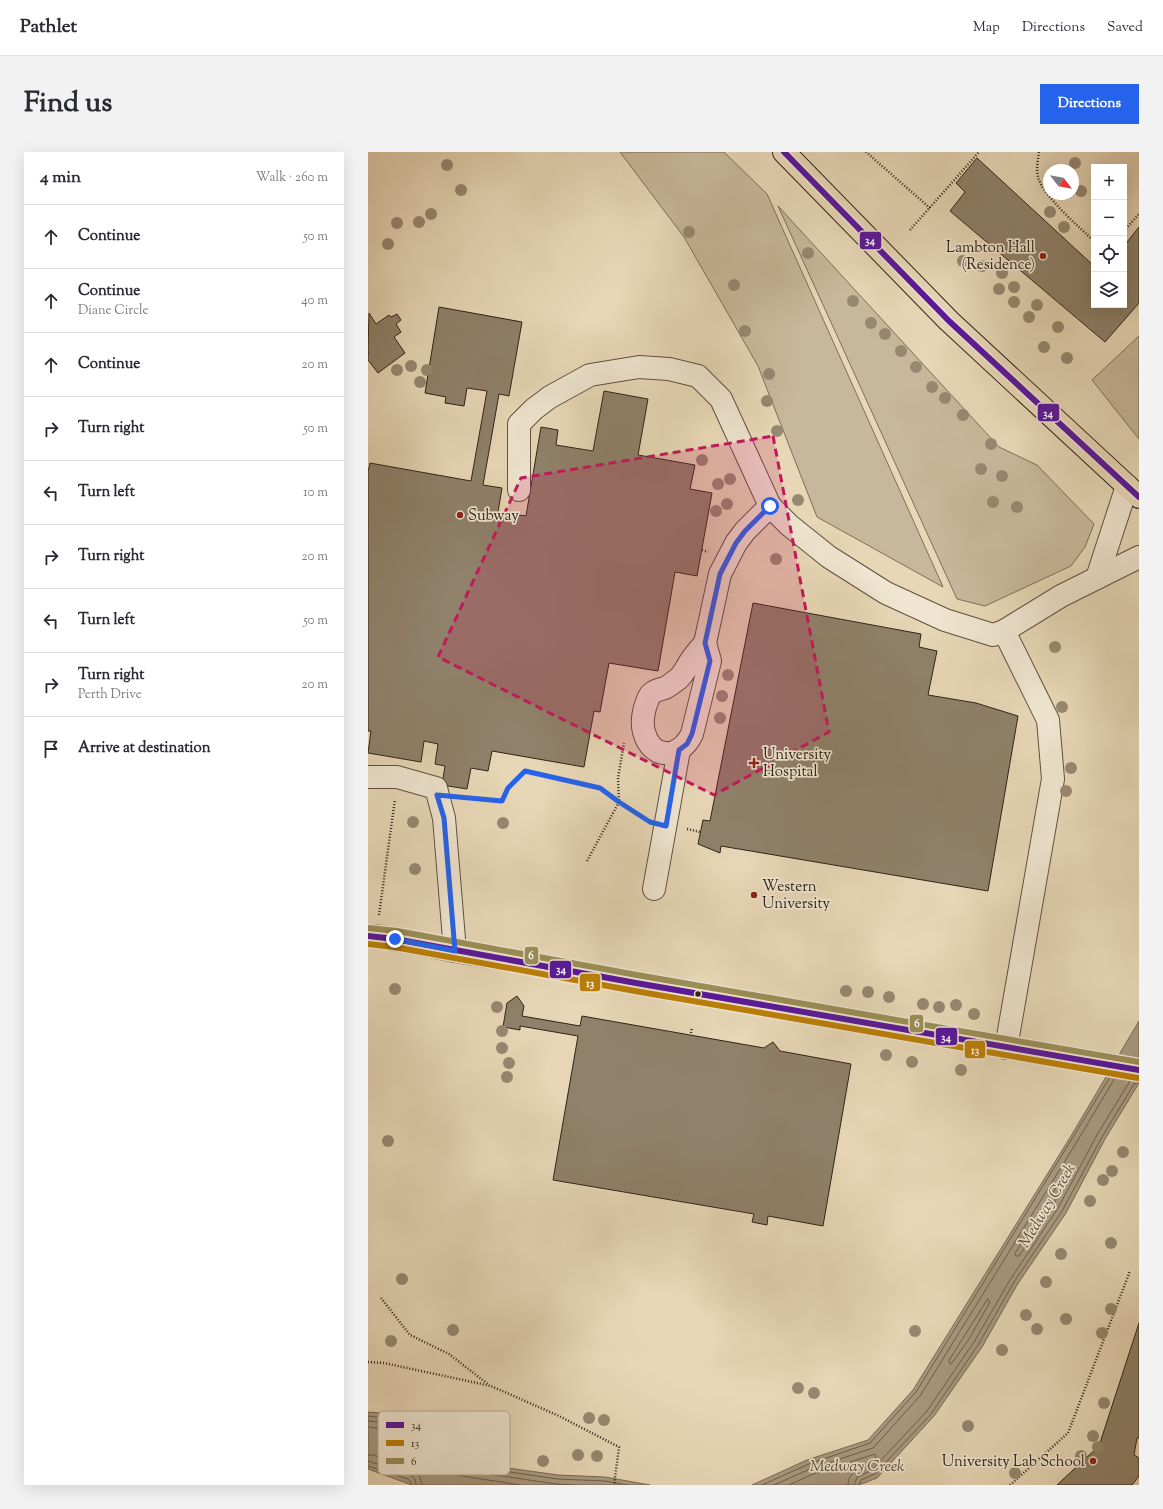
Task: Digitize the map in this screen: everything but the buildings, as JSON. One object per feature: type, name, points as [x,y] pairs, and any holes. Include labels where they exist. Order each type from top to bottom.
[{"type":"main road","points":[[784,152],[949,321],[1133,492]]},
{"type":"street","points":[[519,490],[519,424],[534,409],[550,397],[590,375],[639,367],[669,369],[698,376],[722,399],[770,506],[789,526],[829,557],[886,593],[945,620],[993,635],[1061,596],[1139,557]]},
{"type":"street","points":[[1097,578],[1133,492]]},
{"type":"street","points":[[705,643],[710,661],[692,734],[687,744],[679,750],[670,753],[659,752],[652,746],[644,732],[644,719],[648,697],[658,689],[665,688],[678,679],[685,672],[690,661],[705,643],[720,574],[736,543],[745,531],[770,506]]},
{"type":"street","points":[[1004,630],[1048,720],[1053,779],[1006,1048]]},
{"type":"street","points":[[654,889],[679,750]]},
{"type":"street","points":[[368,777],[397,777],[436,788],[444,818],[455,951]]},
{"type":"street","points":[[371,936],[1139,1070]]},
{"type":"path","points":[[866,152],[930,208]]},
{"type":"path","points":[[910,230],[979,152]]},
{"type":"path","points":[[1040,152],[1037,165],[1038,178],[1073,223],[1091,238]]},
{"type":"path","points":[[1127,228],[1139,214]]},
{"type":"path","points":[[587,861],[619,802],[618,778],[624,741]]},
{"type":"path","points":[[437,795],[502,801],[508,788],[525,771],[600,788],[650,822],[700,832]]},
{"type":"path","points":[[371,936],[382,906],[395,799]]},
{"type":"path","points":[[691,1033],[692,1028]]},
{"type":"path","points":[[1010,1485],[1068,1433],[1130,1271]]},
{"type":"path","points":[[380,1298],[410,1335],[449,1354],[490,1386]]},
{"type":"path","points":[[368,1362],[384,1363],[490,1386],[559,1416],[619,1448],[614,1485]]},
{"type":"highlighted area","points":[[773,436],[829,732],[714,795],[438,657],[521,478]]},
{"type":"shaded area","points":[[620,152],[724,152],[767,194],[943,587],[817,517],[758,366],[684,237]]},
{"type":"shaded area","points":[[778,206],[999,447],[1037,465],[1094,524],[1085,547],[1071,566],[985,606],[957,599]]},
{"type":"shaded area","points":[[1139,336],[1139,439],[1092,380]]},
{"type":"water","name":"Medway Creek","points":[[1139,1021],[1139,1083],[1105,1139],[1066,1213],[1017,1285],[982,1347],[934,1416],[877,1478],[859,1485],[752,1485],[807,1460],[868,1440],[913,1390],[1071,1136]]},
{"type":"water","points":[[368,1412],[378,1413],[378,1473],[368,1469]]},
{"type":"water","points":[[510,1468],[558,1475],[605,1477],[650,1485],[412,1485],[384,1475],[510,1475]]},
{"type":"transit line","name":"34","points":[[784,152],[949,321],[1139,497]]},
{"type":"transit line","name":"6","points":[[368,928],[397,931],[637,975],[1139,1062]]},
{"type":"transit line","name":"34","points":[[368,936],[395,939],[636,983],[1139,1070]]},
{"type":"transit line","name":"13","points":[[368,944],[394,947],[635,991],[1138,1078]]},
{"type":"place","name":"Lambton Hall (Residence)","points":[[1043,256]]},
{"type":"place","name":"Subway","points":[[460,515]]},
{"type":"place","name":"University Hospital","points":[[754,763]]},
{"type":"place","name":"Western University","points":[[754,895]]},
{"type":"place","name":"University Lab School","points":[[1093,1461]]},
{"type":"route","points":[[395,939],[455,951],[444,818],[437,795],[502,801],[508,788],[525,771],[600,788],[650,822],[666,826],[679,750],[687,744],[692,734],[710,661],[705,643],[720,574],[736,543],[745,531],[770,506]]}]
